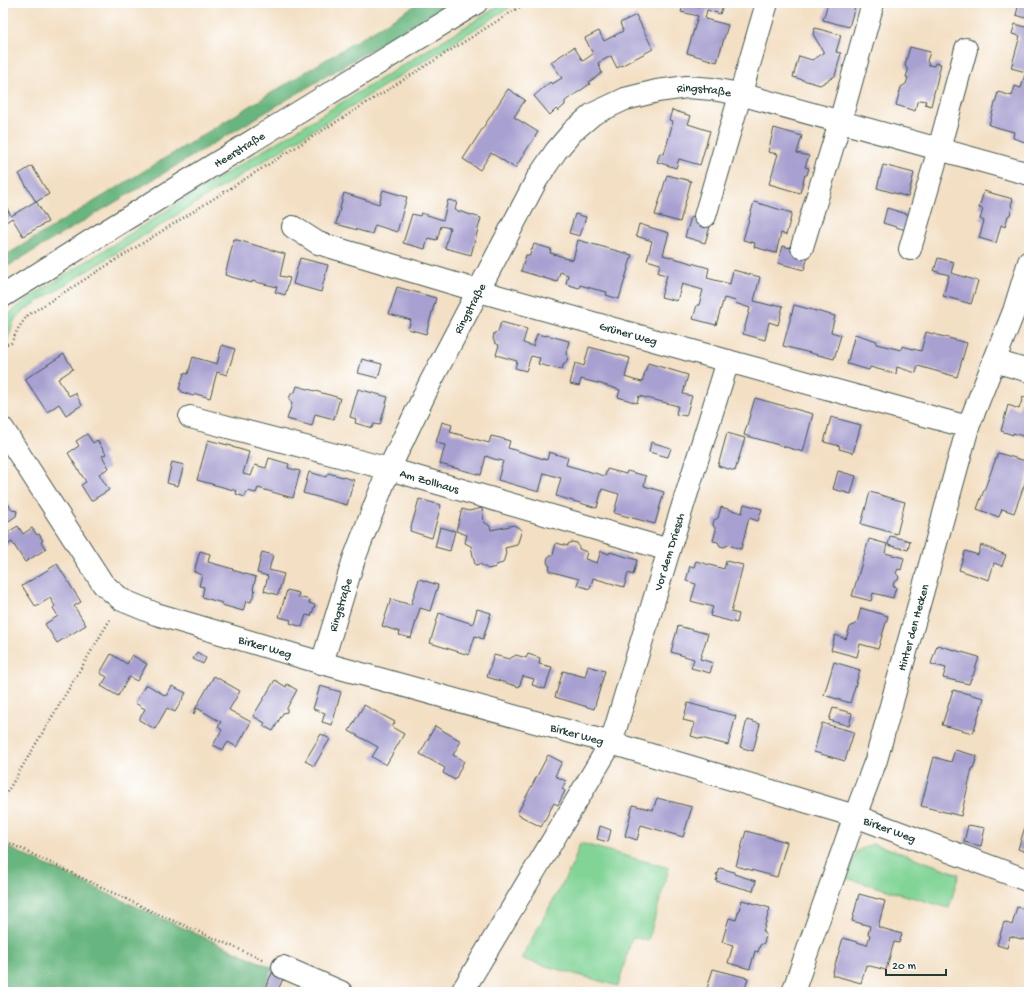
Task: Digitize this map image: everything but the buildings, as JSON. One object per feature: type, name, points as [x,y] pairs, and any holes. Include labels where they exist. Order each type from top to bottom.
[{"type":"street","name":"Heerstraße","points":[[3,296],[476,3]]},
{"type":"street","name":"Ringstraße","points":[[706,216],[767,3]]},
{"type":"street","points":[[802,247],[840,122],[873,3]]},
{"type":"street","points":[[910,249],[940,149],[966,49]]},
{"type":"street","name":"Ringstraße","points":[[322,663],[354,559],[389,470],[430,383],[537,179],[568,136],[593,114],[625,99],[657,91],[687,87],[712,89],[740,94],[1029,174]]},
{"type":"street","name":"Grüner Weg","points":[[293,227],[318,243],[479,291],[968,427]]},
{"type":"street","name":"Hinter den Hecken","points":[[793,992],[876,760],[968,427],[1014,311],[1029,262]]},
{"type":"street","name":"Vor dem Driesch","points":[[611,742],[728,361]]},
{"type":"street","points":[[994,361],[1029,371]]},
{"type":"street","name":"Am Zollhaus","points":[[190,417],[389,470],[669,550]]},
{"type":"street","name":"Birker Weg","points":[[3,429],[103,584],[122,600],[156,614],[322,663],[611,742],[855,816],[1029,881]]},
{"type":"street","name":"Birker Weg","points":[[462,992],[611,742]]},
{"type":"street","points":[[282,967],[341,992]]},
{"type":"path","points":[[3,345],[11,343],[19,327],[28,315],[526,3]]},
{"type":"path","points":[[3,799],[122,600]]},
{"type":"path","points":[[3,840],[151,911],[282,967]]},
{"type":"green space","points":[[419,3],[449,3],[3,269],[3,257]]},
{"type":"green space","points":[[504,3],[517,3],[23,311],[13,323],[3,354],[3,319],[26,300],[199,190]]},
{"type":"green space","points":[[580,843],[669,868],[648,941],[632,937],[618,986],[521,959],[573,864]]},
{"type":"green space","points":[[872,844],[959,874],[949,908],[846,878],[857,851]]},
{"type":"green space","points":[[3,845],[273,968],[262,992],[3,992]]}]
